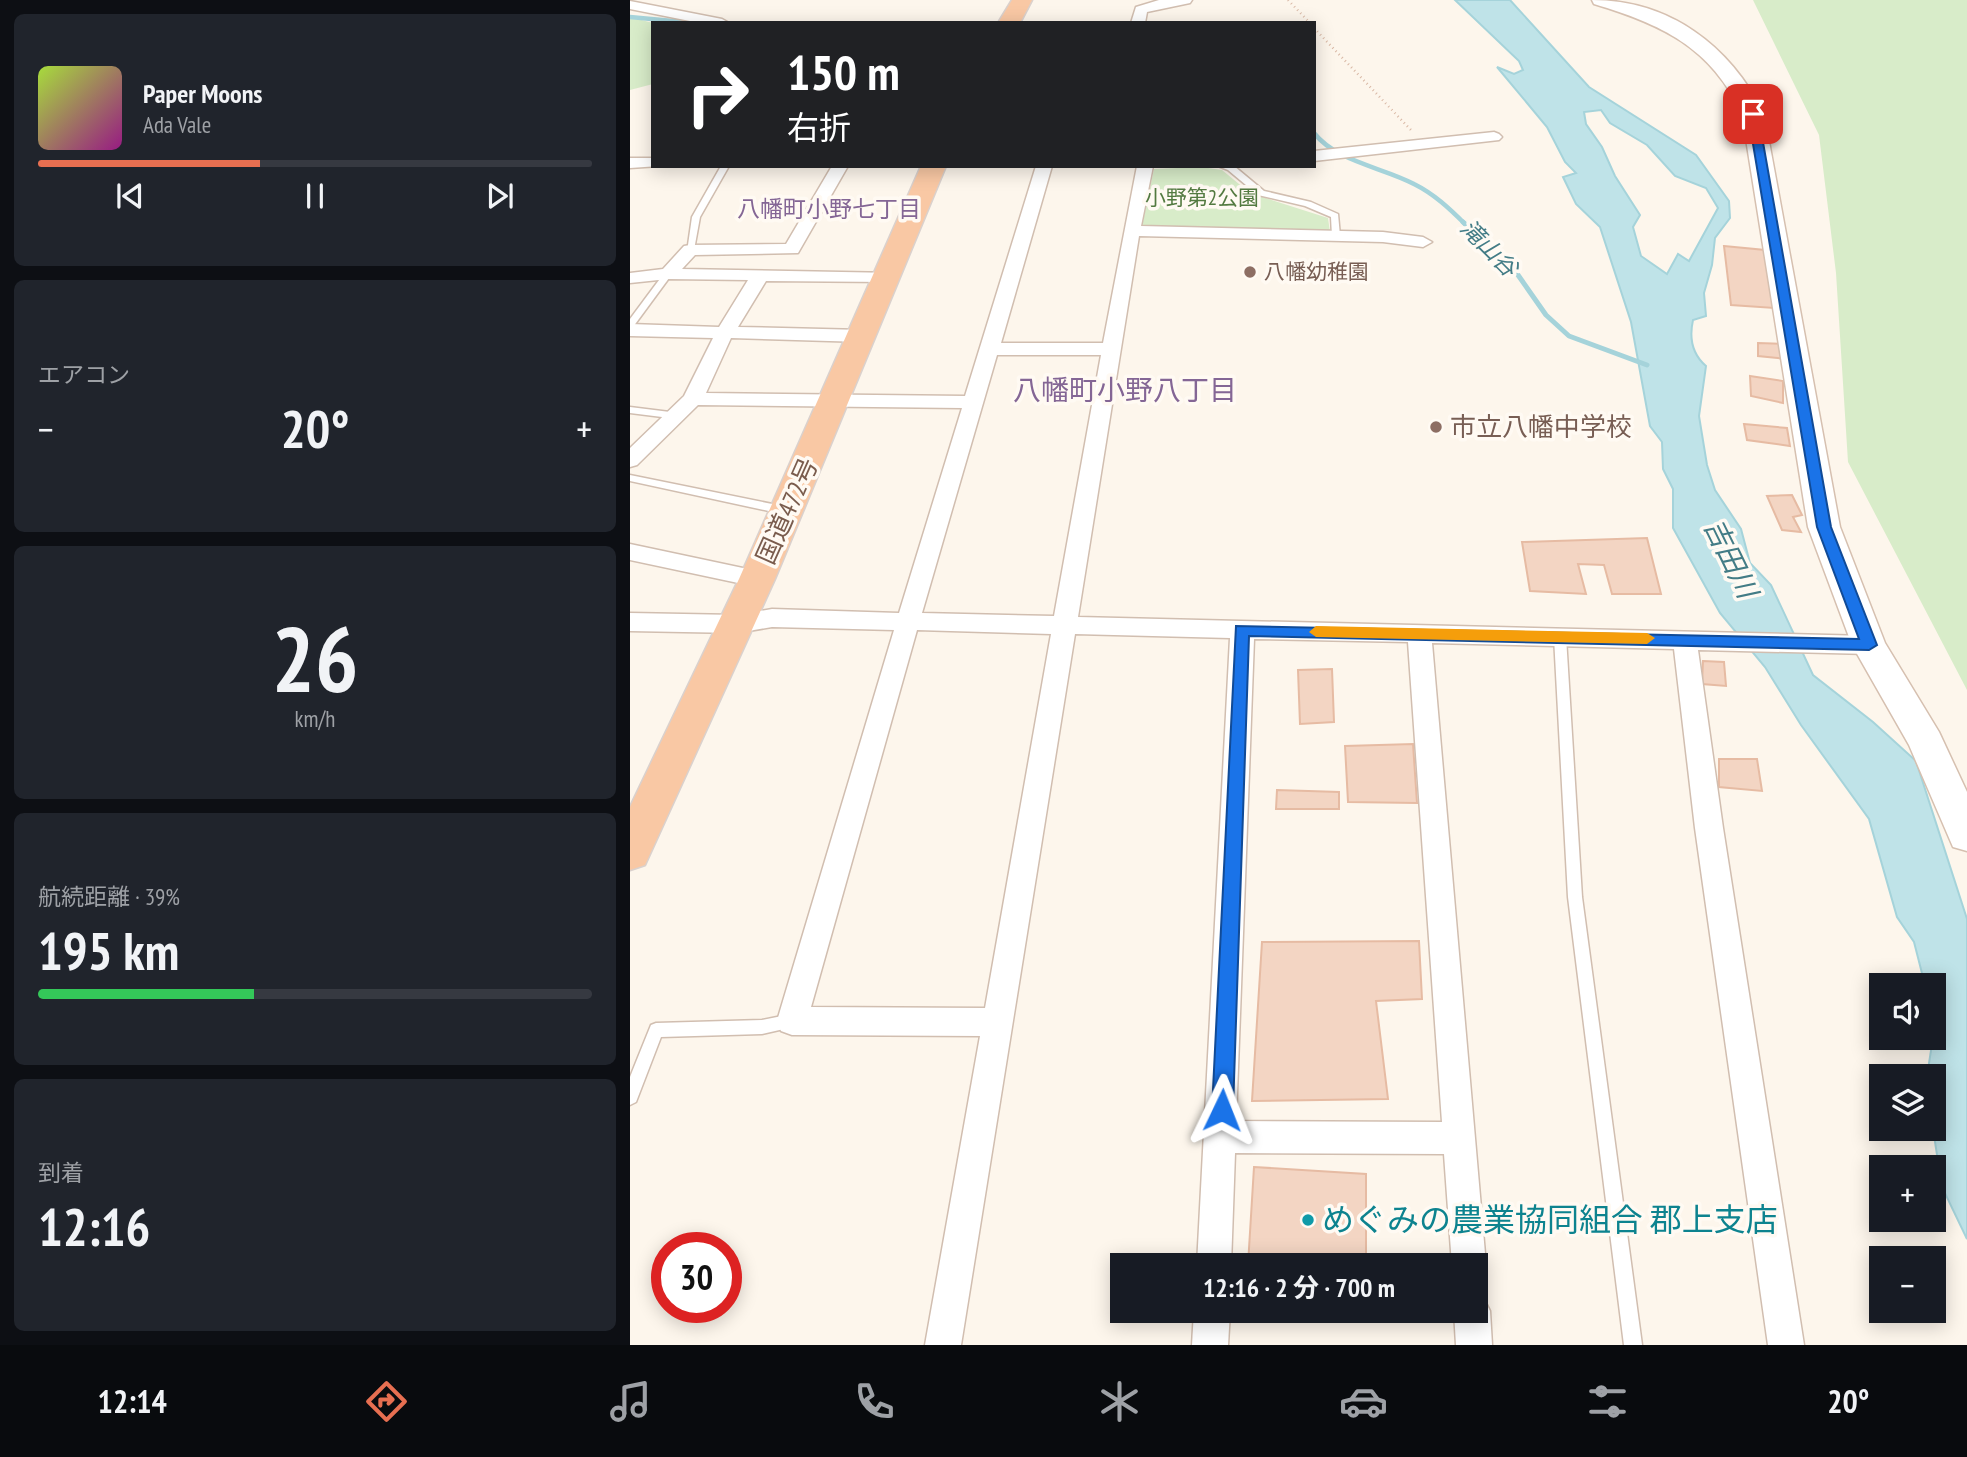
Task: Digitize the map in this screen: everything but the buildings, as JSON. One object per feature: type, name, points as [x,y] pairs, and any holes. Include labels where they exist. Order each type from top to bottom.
[{"type":"highway","points":[[1010,21],[1023,0]]},
{"type":"highway","name":"国道472号","points":[[630,852],[787,512],[933,168]]},
{"type":"main road","points":[[1601,0],[1657,18],[1680,29],[1700,46],[1746,98],[1753,114],[1824,527],[1861,644],[1926,742],[1967,835]]},
{"type":"street","points":[[1138,21],[1141,10],[1149,6],[1185,0]]},
{"type":"street","points":[[630,5],[712,21]]},
{"type":"street","points":[[1316,156],[1494,137]]},
{"type":"street","points":[[630,163],[651,163]]},
{"type":"street","points":[[668,274],[690,250],[792,249],[839,168]]},
{"type":"street","points":[[997,1022],[792,1021],[838,856],[1043,168]]},
{"type":"street","points":[[943,1345],[1110,349],[1145,168]]},
{"type":"street","points":[[1131,231],[1383,237],[1423,242]]},
{"type":"street","points":[[630,278],[668,274],[889,277]]},
{"type":"street","points":[[630,460],[693,399],[724,334],[761,274]]},
{"type":"street","points":[[630,330],[863,336]]},
{"type":"street","points":[[990,349],[1110,349]]},
{"type":"street","points":[[693,399],[974,402]]},
{"type":"street","points":[[630,552],[757,579]]},
{"type":"street","points":[[630,622],[737,624],[772,618],[1861,644]]},
{"type":"street","points":[[1215,1253],[1242,630]]},
{"type":"street","points":[[1419,634],[1468,1253]]},
{"type":"street","points":[[1685,639],[1709,828],[1786,1345]]},
{"type":"street","points":[[1221,1137],[1460,1139]]},
{"type":"street","points":[[1210,1345],[1211,1323]]},
{"type":"street","points":[[1473,1323],[1474,1345]]},
{"type":"lane","points":[[690,250],[696,217],[724,168]]},
{"type":"lane","points":[[1231,168],[1261,193],[1308,204],[1335,215],[1336,236]]},
{"type":"lane","points":[[630,325],[668,274]]},
{"type":"lane","points":[[630,410],[678,416]]},
{"type":"lane","points":[[630,478],[787,512]]},
{"type":"lane","points":[[1560,637],[1575,897],[1633,1345]]},
{"type":"lane","points":[[630,1097],[656,1030],[762,1027],[792,1021]]},
{"type":"path","points":[[1288,0],[1308,21]]},
{"type":"path","points":[[1316,30],[1423,144]]},
{"type":"green space","points":[[1753,0],[1967,0],[1967,690],[1848,462],[1836,273],[1819,135]]},
{"type":"green space","points":[[630,17],[651,22],[651,85],[630,90]]},
{"type":"green space","name":"小野第2公園","points":[[1154,169],[1222,170],[1250,193],[1328,218],[1330,232],[1142,226]]},
{"type":"water","name":"吉田川","points":[[1455,0],[1510,0],[1589,87],[1696,155],[1729,201],[1730,218],[1715,238],[1712,265],[1704,293],[1706,316],[1693,320],[1692,327],[1695,351],[1706,366],[1699,416],[1707,465],[1715,490],[1741,529],[1750,563],[1771,585],[1813,675],[1873,722],[1916,761],[1967,919],[1967,1239],[1946,1195],[1946,1155],[1937,1155],[1935,1141],[1946,1141],[1946,1064],[1929,1064],[1931,1050],[1946,1050],[1946,973],[1922,973],[1914,942],[1897,917],[1869,819],[1801,725],[1765,667],[1720,613],[1673,528],[1673,489],[1663,469],[1662,442],[1650,426],[1631,322],[1600,227],[1576,204],[1563,177],[1576,173],[1565,162],[1547,127],[1497,67],[1514,74],[1523,70],[1519,61]],"holes":[[[1601,110],[1610,123],[1647,145],[1675,176],[1706,188],[1718,208],[1689,261],[1678,254],[1667,274],[1641,256],[1633,227],[1640,215],[1586,124],[1584,112]]]},
{"type":"waterway","name":"滝山谷","points":[[630,17],[673,21]]},
{"type":"waterway","name":"滝山谷","points":[[1316,135],[1335,151],[1421,188],[1465,224]]},
{"type":"waterway","name":"滝山谷","points":[[1463,222],[1518,275],[1546,315],[1569,336],[1647,365]]},
{"type":"slow traffic","points":[[1316,632],[1647,638]]},
{"type":"place","name":"八幡幼稚園","points":[[1250,272]]},
{"type":"place","name":"市立八幡中学校","points":[[1436,427]]},
{"type":"place","name":"めぐみの農業協同組合 郡上支店","points":[[1308,1220]]},
{"type":"district","name":"八幡町小野七丁目","points":[[829,209]]},
{"type":"district","name":"八幡町小野八丁目","points":[[1125,390]]},
{"type":"route","points":[[1222,1110],[1242,630],[1869,645],[1824,527],[1753,114]]}]
